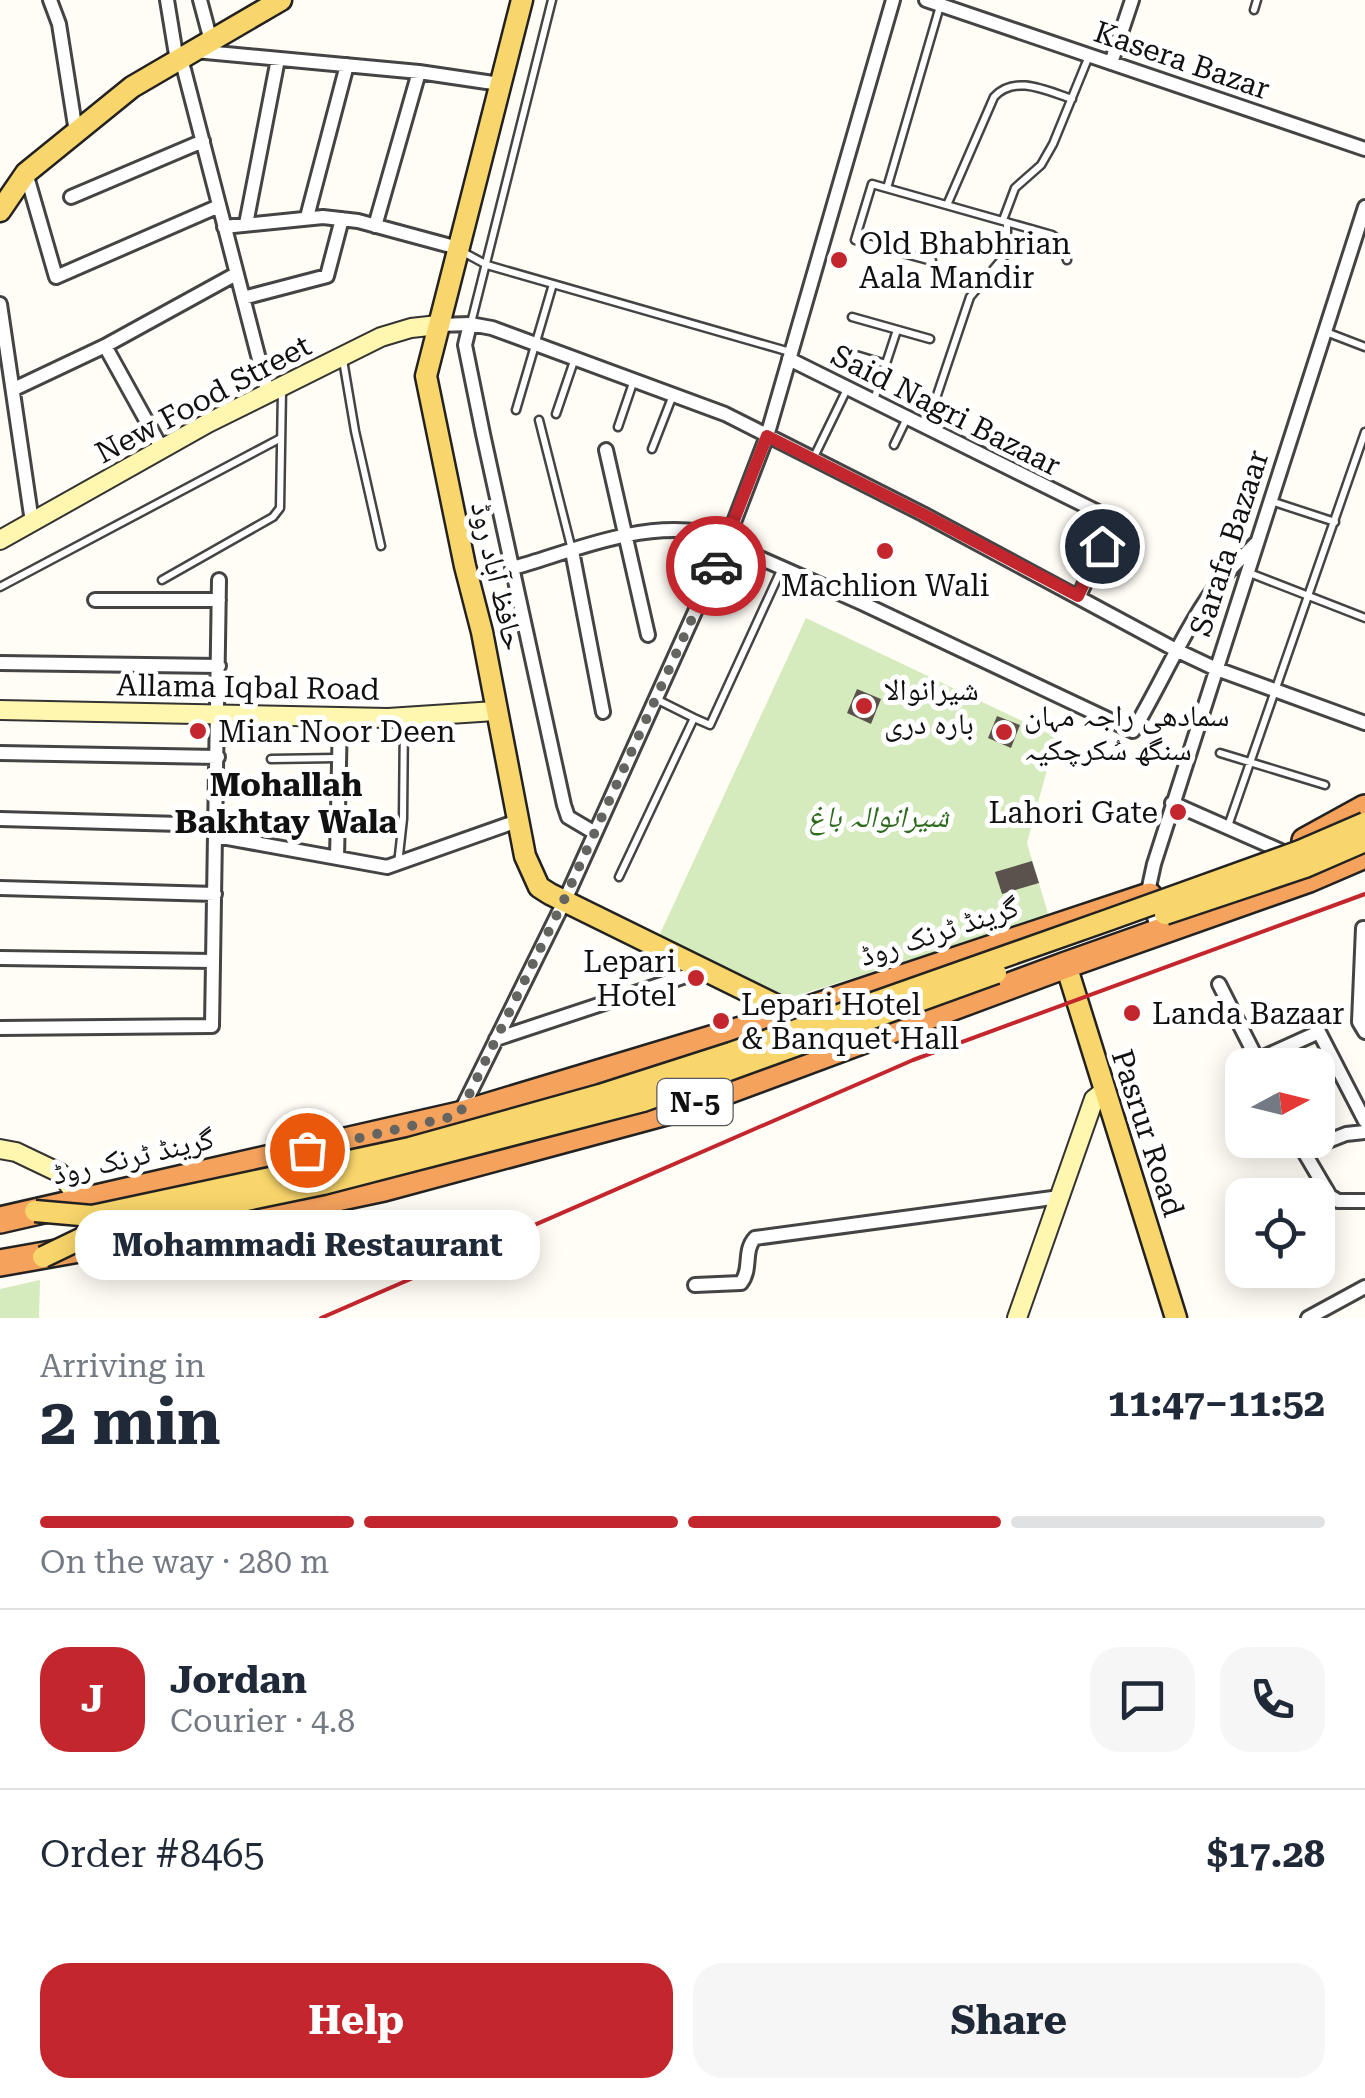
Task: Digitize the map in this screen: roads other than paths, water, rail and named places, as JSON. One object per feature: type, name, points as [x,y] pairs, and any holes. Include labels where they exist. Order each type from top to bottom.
[{"type":"highway","name":"گرینڈ ٹرنک روڈ","points":[[0,1220],[459,1115],[794,1014],[1281,851],[1365,808]]},
{"type":"highway","name":"N-5","points":[[0,1263],[384,1188],[681,1108],[1310,879],[1365,855]]},
{"type":"main road","points":[[0,211],[26,173],[132,88],[282,0]]},
{"type":"main road","name":"حافظ آباد روڈ","points":[[522,0],[426,376],[482,632],[524,856],[539,887],[794,1014]]},
{"type":"main road","points":[[35,1212],[92,1216],[410,1148],[518,1120],[731,1053],[1300,851],[1365,823]]},
{"type":"main road","points":[[43,1256],[97,1231],[342,1179],[643,1101],[904,1005],[1305,867],[1365,840]]},
{"type":"main road","name":"Pasrur Road","points":[[1059,968],[1163,1318]]},
{"type":"main road","name":"Pasrur Road","points":[[1099,1096],[1176,1318]]},
{"type":"street","points":[[50,0],[59,24],[76,132]]},
{"type":"street","points":[[166,0],[191,53]]},
{"type":"street","points":[[200,0],[191,53],[202,140],[236,274],[275,391]]},
{"type":"street","points":[[459,1115],[564,900],[726,542],[767,436],[893,0]]},
{"type":"street","name":"Kasera Bazar","points":[[926,0],[1365,148]]},
{"type":"street","points":[[1111,62],[1132,0]]},
{"type":"street","points":[[191,53],[419,72],[500,84]]},
{"type":"street","points":[[246,224],[278,59]]},
{"type":"street","points":[[307,216],[348,65]]},
{"type":"street","points":[[375,226],[419,72]]},
{"type":"street","points":[[71,197],[202,140]]},
{"type":"street","points":[[26,173],[56,277],[220,206]]},
{"type":"street","name":"Sarafa Bazaar","points":[[1146,896],[1214,668],[1365,207]]},
{"type":"street","points":[[224,227],[307,216],[342,219],[458,248]]},
{"type":"street","points":[[243,298],[326,276],[342,219]]},
{"type":"street","points":[[14,390],[105,346],[236,274]]},
{"type":"street","points":[[0,304],[32,522]]},
{"type":"street","points":[[438,325],[470,324],[537,343],[725,414],[1176,650],[1214,668],[1365,723]]},
{"type":"street","points":[[470,324],[465,345],[568,817],[595,832]]},
{"type":"street","name":"New Food Street","points":[[0,540],[162,449],[381,337],[438,325]]},
{"type":"street","points":[[105,346],[162,449]]},
{"type":"street","name":"Said Nagri Bazaar","points":[[791,356],[1114,520],[1078,596]]},
{"type":"street","points":[[606,450],[648,635]]},
{"type":"street","points":[[513,568],[627,536],[673,528],[701,532],[1133,732],[1166,676],[1176,650],[1216,586],[1255,544]]},
{"type":"street","points":[[572,551],[603,712]]},
{"type":"street","points":[[0,1028],[212,1026],[219,580]]},
{"type":"street","points":[[95,600],[219,600]]},
{"type":"street","points":[[0,663],[219,666]]},
{"type":"street","name":"Allama Iqbal Road","points":[[0,710],[404,718],[495,711]]},
{"type":"street","points":[[336,858],[340,717]]},
{"type":"street","points":[[0,753],[218,757]]},
{"type":"street","points":[[1172,803],[1281,851]]},
{"type":"street","points":[[0,819],[216,830],[387,867],[520,820]]},
{"type":"street","points":[[0,888],[215,894]]},
{"type":"street","points":[[1146,896],[1159,932]]},
{"type":"street","points":[[1362,1027],[1363,928]]},
{"type":"street","points":[[0,958],[213,960]]},
{"type":"street","points":[[496,1039],[707,969]]},
{"type":"street","points":[[1219,984],[1251,1048]]},
{"type":"street","points":[[1286,1048],[1319,1032],[1327,1048]]},
{"type":"street","points":[[1335,1063],[1365,1121]]},
{"type":"street","points":[[1016,1318],[1099,1096]]},
{"type":"street","points":[[1335,1137],[1365,1132]]},
{"type":"street","points":[[0,1149],[16,1152],[60,1173],[81,1201]]},
{"type":"street","points":[[1307,1158],[1330,1196],[1338,1201],[1365,1200]]},
{"type":"street","points":[[695,1285],[741,1283],[747,1274],[748,1250],[755,1238],[1060,1197]]},
{"type":"street","points":[[1308,1318],[1333,1311],[1365,1287]]},
{"type":"lane","points":[[470,324],[552,0]]},
{"type":"lane","points":[[1254,10],[1256,0]]},
{"type":"lane","points":[[887,188],[940,5]]},
{"type":"lane","points":[[933,407],[970,297],[1007,253],[1005,221],[1015,188],[1041,165],[1053,144],[1090,55]]},
{"type":"lane","points":[[947,205],[994,97],[1001,90],[1024,85],[1072,98]]},
{"type":"lane","points":[[932,262],[855,240],[872,184],[1052,235],[1062,243],[1067,260]]},
{"type":"lane","points":[[458,248],[487,265],[791,356]]},
{"type":"lane","points":[[516,410],[553,284]]},
{"type":"lane","points":[[852,317],[930,339]]},
{"type":"lane","points":[[874,401],[897,330]]},
{"type":"lane","points":[[1325,332],[1365,347]]},
{"type":"lane","points":[[856,355],[886,364]]},
{"type":"lane","points":[[556,414],[575,356]]},
{"type":"lane","points":[[343,358],[381,546]]},
{"type":"lane","points":[[618,427],[634,379]]},
{"type":"lane","points":[[813,459],[848,388]]},
{"type":"lane","points":[[162,580],[273,518],[280,508],[281,438],[275,391]]},
{"type":"lane","points":[[652,449],[673,394]]},
{"type":"lane","points":[[894,445],[907,417]]},
{"type":"lane","points":[[539,420],[572,551]]},
{"type":"lane","points":[[1227,827],[1365,432]]},
{"type":"lane","points":[[0,588],[281,438]]},
{"type":"lane","points":[[1270,500],[1335,522]]},
{"type":"lane","points":[[656,698],[710,725],[783,567]]},
{"type":"lane","points":[[1246,572],[1365,618]]},
{"type":"lane","points":[[398,866],[403,818],[404,718]]},
{"type":"lane","points":[[619,877],[694,718]]},
{"type":"lane","points":[[1220,753],[1325,785]]},
{"type":"lane","points":[[271,759],[339,758]]},
{"type":"railway","points":[[321,1318],[913,1060],[1365,894]]},
{"type":"place","name":"Old Bhabhrian Aala Mandir","points":[[839,260]]},
{"type":"place","name":"Machlion Wali","points":[[885,551]]},
{"type":"place","name":"شیرانوالا بارہ دری","points":[[864,706]]},
{"type":"place","name":"Mian Noor Deen","points":[[198,731]]},
{"type":"place","name":"سمادھی راجہ مہان سنگھ سُکرچکیہ","points":[[1004,732]]},
{"type":"place","name":"Lahori Gate","points":[[1178,812]]},
{"type":"place","name":"Lepari Hotel","points":[[696,978]]},
{"type":"place","name":"Landa Bazaar","points":[[1132,1013]]},
{"type":"place","name":"Lepari Hotel & Banquet Hall","points":[[721,1021]]},
{"type":"place","name":"Mohammadi Restaurant","points":[[307,1150]]},
{"type":"district","name":"Mohallah Bakhtay Wala","points":[[286,804]]},
{"type":"park label","name":"شیرانوالہ باغ","points":[[878,816]]}]
